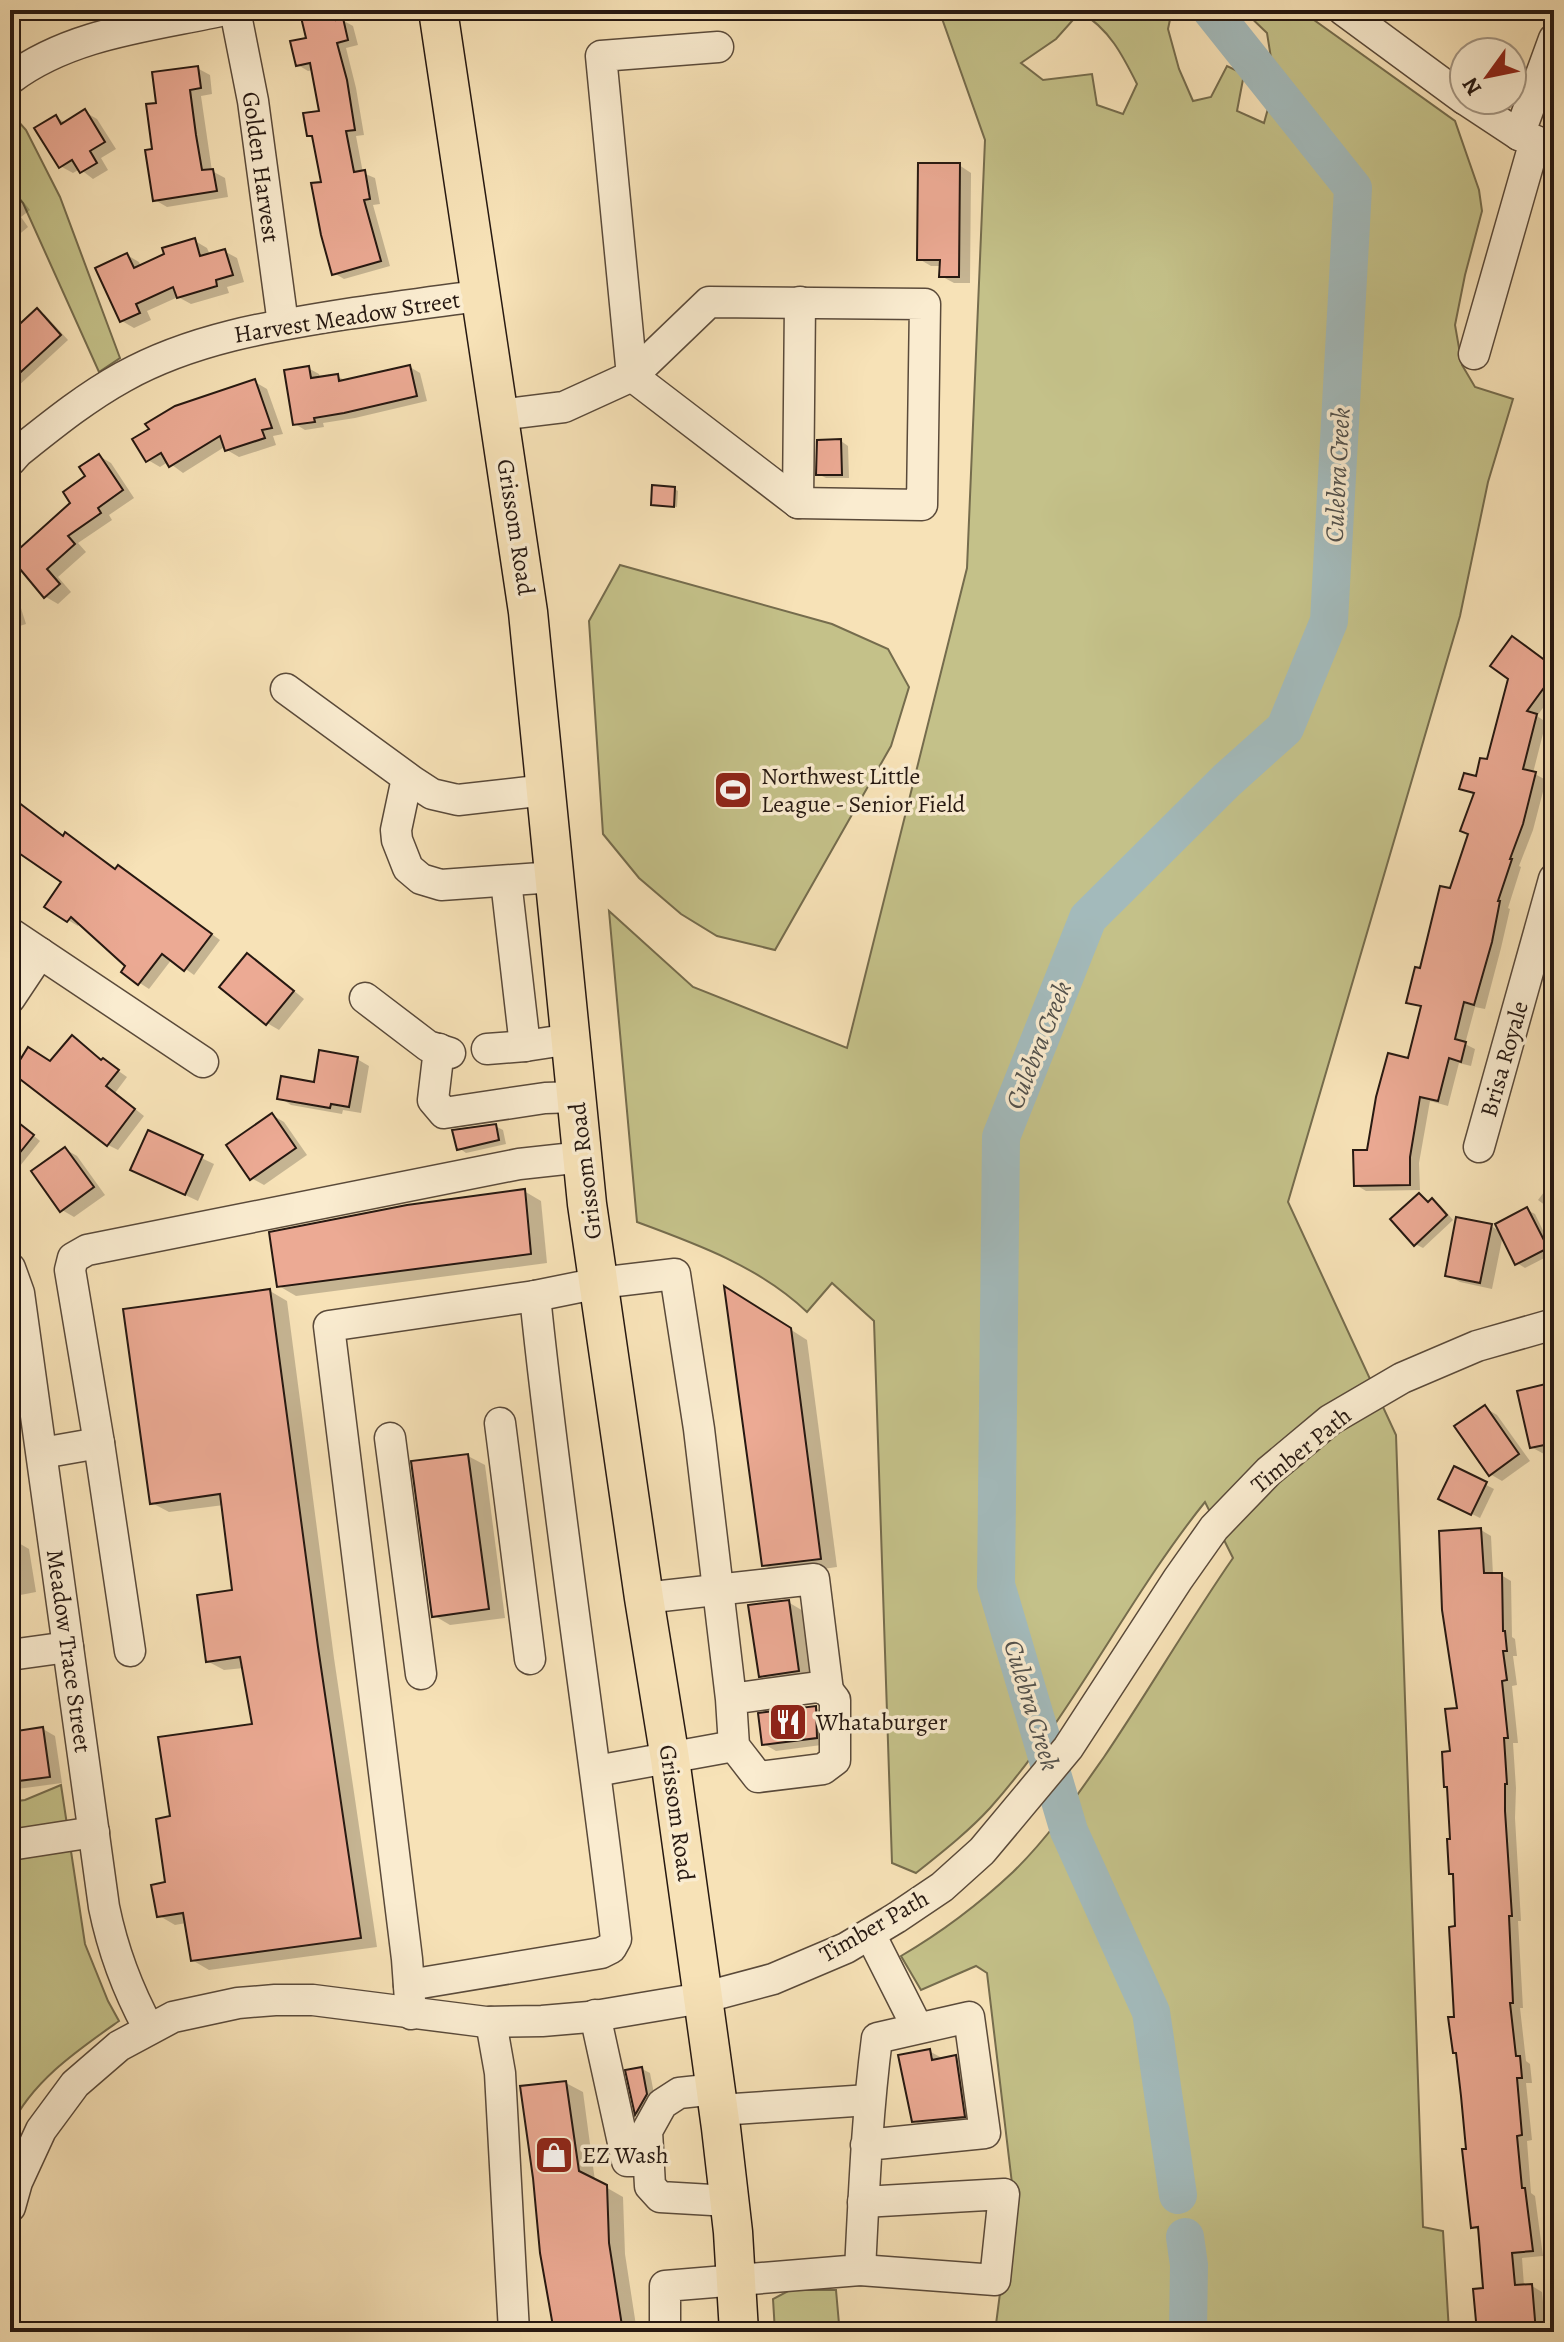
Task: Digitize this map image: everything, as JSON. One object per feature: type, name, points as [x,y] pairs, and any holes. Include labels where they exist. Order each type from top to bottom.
[{"type":"main road","name":"Grissom Road","points":[[438,10],[528,612],[587,1204],[670,1759],[717,2100],[729,2201],[739,2332]]},
{"type":"street","points":[[10,79],[42,58],[83,42],[225,10]]},
{"type":"street","name":"Golden Harvest","points":[[235,10],[253,101],[283,324]]},
{"type":"street","points":[[1343,10],[1448,87]]},
{"type":"street","points":[[1474,354],[1536,140],[1554,39]]},
{"type":"street","points":[[498,415],[564,407],[632,376],[709,302],[925,304],[922,505],[798,503],[632,376],[601,56],[718,47]]},
{"type":"street","points":[[1494,116],[1536,140]]},
{"type":"street","name":"Harvest Meadow Street","points":[[10,461],[85,399],[125,375],[168,356],[228,336],[283,324],[480,296]]},
{"type":"street","points":[[798,503],[800,302]]},
{"type":"street","points":[[286,689],[432,794],[458,800],[546,790]]},
{"type":"street","points":[[407,778],[396,830],[399,848],[408,868],[421,879],[441,885],[555,877]]},
{"type":"street","name":"Brisa Royale","points":[[1479,1147],[1554,879]]},
{"type":"street","points":[[506,881],[525,1046]]},
{"type":"street","points":[[10,933],[203,1062]]},
{"type":"street","points":[[10,998],[40,953]]},
{"type":"street","points":[[365,998],[428,1046],[444,1051],[433,1100],[444,1113],[545,1098],[576,1097]]},
{"type":"street","points":[[487,1049],[571,1039]]},
{"type":"street","points":[[130,1651],[70,1270],[73,1258],[87,1250],[519,1164],[583,1157]]},
{"type":"street","name":"Meadow Trace Street","points":[[10,1268],[19,1293],[21,1380],[42,1453],[110,1936],[131,1996],[149,2029]]},
{"type":"street","points":[[535,1296],[616,1939],[611,1948],[601,1953],[410,2000],[329,1326],[675,1274],[699,1429],[734,1746],[758,1777],[823,1769],[835,1760],[835,1700],[828,1691],[818,1687],[731,1699]]},
{"type":"street","name":"Timber Path","points":[[10,2207],[28,2156],[57,2106],[96,2064],[119,2046],[173,2017],[238,2003],[275,2000],[410,2000],[491,2022],[542,2021],[702,1998],[773,1979],[846,1948],[942,1887],[982,1851],[1068,1748],[1214,1528],[1269,1471],[1330,1420],[1402,1378],[1477,1346],[1554,1324]]},
{"type":"street","points":[[500,1423],[530,1659]]},
{"type":"street","points":[[390,1438],[421,1674]]},
{"type":"street","points":[[42,1453],[99,1443]]},
{"type":"street","points":[[644,1598],[814,1579],[828,1691]]},
{"type":"street","points":[[10,1655],[68,1647]]},
{"type":"street","points":[[596,1771],[734,1746]]},
{"type":"street","points":[[10,1845],[94,1832]]},
{"type":"street","points":[[870,1934],[917,2027]]},
{"type":"street","points":[[595,2015],[627,2161],[649,2161]]},
{"type":"street","points":[[860,2270],[866,2145],[869,2100],[877,2038],[969,2017],[985,2133],[866,2145]]},
{"type":"street","points":[[491,2022],[500,2073],[514,2332]]},
{"type":"street","points":[[729,2201],[660,2197],[650,2186],[647,2131],[662,2104],[679,2093],[717,2100],[869,2100]]},
{"type":"street","points":[[665,2332],[665,2286],[860,2270],[995,2280],[1004,2194],[863,2202]]},
{"type":"shaded area","points":[[939,10],[1172,10],[1168,29],[1179,69],[1193,101],[1211,97],[1227,66],[1244,74],[1237,111],[1264,123],[1275,83],[1267,33],[1243,10],[1300,10],[1455,121],[1479,190],[1482,211],[1455,325],[1462,365],[1475,387],[1513,399],[1488,482],[1460,616],[1288,1202],[1396,1435],[1423,2227],[1443,2231],[1449,2332],[995,2332],[1013,2192],[987,1973],[976,1966],[921,1990],[901,1956],[973,1906],[1013,1872],[1038,1845],[1104,1757],[1233,1558],[1205,1502],[1150,1578],[1048,1735],[990,1808],[916,1873],[892,1863],[874,1321],[832,1283],[807,1312],[769,1282],[727,1258],[637,1222],[609,911],[693,987],[847,1048],[967,568],[985,140]],"holes":[[[1080,12],[1099,26],[1114,44],[1137,84],[1123,114],[1097,105],[1092,74],[1043,80],[1021,63],[1056,39]]]},
{"type":"shaded area","points":[[10,112],[26,130],[60,197],[120,358],[99,372],[23,203],[10,188]]},
{"type":"shaded area","name":"Northwest Little League - Senior Field","points":[[620,565],[832,624],[888,649],[909,687],[891,746],[775,950],[717,936],[681,914],[639,878],[603,834],[589,621]]},
{"type":"shaded area","points":[[61,1785],[85,1944],[119,2021],[72,2055],[43,2081],[19,2111],[10,2128],[10,1802],[25,1800]]},
{"type":"shaded area","points":[[790,2290],[836,2290],[839,2324],[887,2332],[775,2332],[773,2299]]},
{"type":"building","points":[[334,10],[336,20],[343,18],[348,40],[337,43],[355,130],[346,131],[354,172],[365,170],[370,199],[364,200],[381,261],[332,275],[311,183],[321,182],[312,136],[307,136],[303,113],[319,111],[310,63],[296,66],[290,41],[306,38],[300,13]]},
{"type":"building","points":[[198,66],[201,88],[190,90],[196,135],[202,170],[213,169],[217,191],[153,201],[145,150],[152,149],[146,104],[156,103],[152,72]]},
{"type":"building","points":[[85,109],[105,142],[90,151],[97,163],[80,173],[72,160],[59,168],[34,128],[56,115],[61,124]]},
{"type":"building","points":[[918,163],[960,163],[959,277],[939,277],[940,260],[917,260]]},
{"type":"building","points":[[195,238],[200,256],[225,249],[233,275],[216,280],[217,286],[177,298],[173,287],[136,304],[140,313],[120,322],[95,268],[127,253],[134,268],[164,254],[162,248]]},
{"type":"building","points":[[37,308],[61,335],[10,382],[10,333]]},
{"type":"building","points":[[410,365],[417,396],[293,425],[284,370],[309,366],[311,378],[338,374],[339,381]]},
{"type":"building","points":[[255,379],[272,428],[262,430],[265,438],[225,451],[220,436],[169,467],[161,453],[146,462],[132,439],[149,429],[145,424],[175,406]]},
{"type":"building","points":[[841,439],[842,475],[816,475],[817,440]]},
{"type":"building","points":[[99,454],[123,490],[98,508],[101,513],[68,536],[75,544],[47,569],[60,584],[44,598],[10,557],[70,503],[63,492],[85,476],[79,467]]},
{"type":"building","points":[[652,485],[675,487],[674,507],[651,505]]},
{"type":"building","points":[[1512,636],[1554,667],[1554,674],[1527,711],[1537,714],[1523,769],[1536,772],[1498,901],[1492,942],[1474,1005],[1464,1002],[1455,1039],[1466,1042],[1461,1062],[1449,1058],[1438,1101],[1420,1097],[1410,1157],[1410,1185],[1354,1186],[1353,1150],[1367,1150],[1376,1097],[1388,1053],[1408,1058],[1421,1006],[1406,1003],[1415,967],[1420,968],[1440,886],[1450,888],[1468,834],[1460,831],[1474,793],[1459,789],[1464,773],[1476,776],[1480,758],[1487,759],[1508,679],[1490,666]]},
{"type":"building","points":[[10,796],[63,836],[65,832],[115,869],[118,865],[212,934],[184,971],[162,954],[138,985],[121,972],[125,966],[71,917],[67,922],[44,907],[61,882],[10,847]]},
{"type":"building","points":[[247,953],[294,991],[266,1025],[219,987]]},
{"type":"building","points":[[72,1035],[101,1060],[103,1058],[119,1070],[106,1086],[135,1109],[107,1146],[12,1073],[28,1047],[50,1061]]},
{"type":"building","points":[[319,1050],[358,1057],[349,1107],[331,1104],[330,1108],[277,1099],[281,1076],[314,1082]]},
{"type":"building","points":[[272,1113],[296,1148],[250,1180],[226,1145]]},
{"type":"building","points":[[10,1116],[34,1135],[10,1165]]},
{"type":"building","points":[[496,1124],[499,1140],[457,1150],[452,1130]]},
{"type":"building","points":[[148,1130],[203,1155],[185,1195],[130,1170]]},
{"type":"building","points":[[65,1147],[94,1187],[60,1212],[31,1171]]},
{"type":"building","points":[[525,1189],[531,1254],[277,1287],[269,1232],[407,1205]]},
{"type":"building","points":[[1419,1193],[1428,1202],[1432,1198],[1447,1215],[1414,1246],[1390,1219]]},
{"type":"building","points":[[1527,1207],[1548,1248],[1515,1265],[1495,1224]]},
{"type":"building","points":[[1456,1217],[1492,1224],[1480,1283],[1445,1276]]},
{"type":"building","points":[[724,1286],[791,1328],[821,1559],[762,1566]]},
{"type":"building","points":[[270,1289],[361,1938],[191,1961],[183,1913],[157,1917],[151,1885],[165,1882],[156,1819],[170,1816],[158,1737],[252,1724],[240,1657],[206,1662],[197,1595],[232,1590],[220,1494],[150,1504],[123,1309]]},
{"type":"building","points":[[1554,1382],[1554,1443],[1530,1448],[1517,1391]]},
{"type":"building","points":[[1485,1405],[1519,1454],[1489,1476],[1454,1426]]},
{"type":"building","points":[[468,1454],[489,1609],[432,1617],[411,1461]]},
{"type":"building","points":[[1454,1466],[1487,1482],[1471,1515],[1438,1499]]},
{"type":"building","points":[[1481,1528],[1484,1573],[1502,1573],[1503,1631],[1507,1651],[1503,1651],[1507,1680],[1502,1681],[1508,1738],[1504,1738],[1505,1811],[1512,1916],[1509,1916],[1513,2003],[1510,2003],[1516,2056],[1520,2056],[1522,2078],[1517,2078],[1522,2135],[1517,2136],[1533,2251],[1512,2253],[1515,2285],[1532,2284],[1536,2332],[1477,2332],[1473,2289],[1483,2288],[1478,2227],[1471,2228],[1462,2149],[1466,2149],[1461,2096],[1448,2017],[1454,2017],[1449,1927],[1455,1926],[1442,1752],[1450,1751],[1445,1709],[1457,1708],[1442,1610],[1439,1531]]},
{"type":"building","points":[[789,1600],[799,1671],[759,1677],[748,1605]]},
{"type":"building","name":"Whataburger","points":[[816,1706],[817,1738],[762,1745],[758,1713]]},
{"type":"building","points":[[43,1727],[50,1777],[10,1782],[10,1732]]},
{"type":"building","points":[[930,2049],[932,2060],[956,2055],[965,2117],[912,2122],[898,2055]]},
{"type":"building","points":[[642,2067],[647,2094],[635,2115],[625,2070]]},
{"type":"building","points":[[566,2081],[579,2171],[607,2185],[609,2243],[623,2332],[554,2332],[540,2253],[520,2086]]},
{"type":"waterway","name":"Culebra Creek","points":[[1178,2195],[1151,2012],[1069,1831],[996,1585],[1001,1137],[1088,918],[1227,780],[1285,728],[1329,621],[1353,188],[1211,10]]},
{"type":"waterway","name":"Culebra Creek","points":[[1185,2237],[1189,2265],[1188,2332]]},
{"type":"place","name":"Northwest Little League - Senior Field","points":[[733,790]]},
{"type":"place","name":"Whataburger","points":[[788,1722]]},
{"type":"place","name":"EZ Wash","points":[[554,2155]]}]
